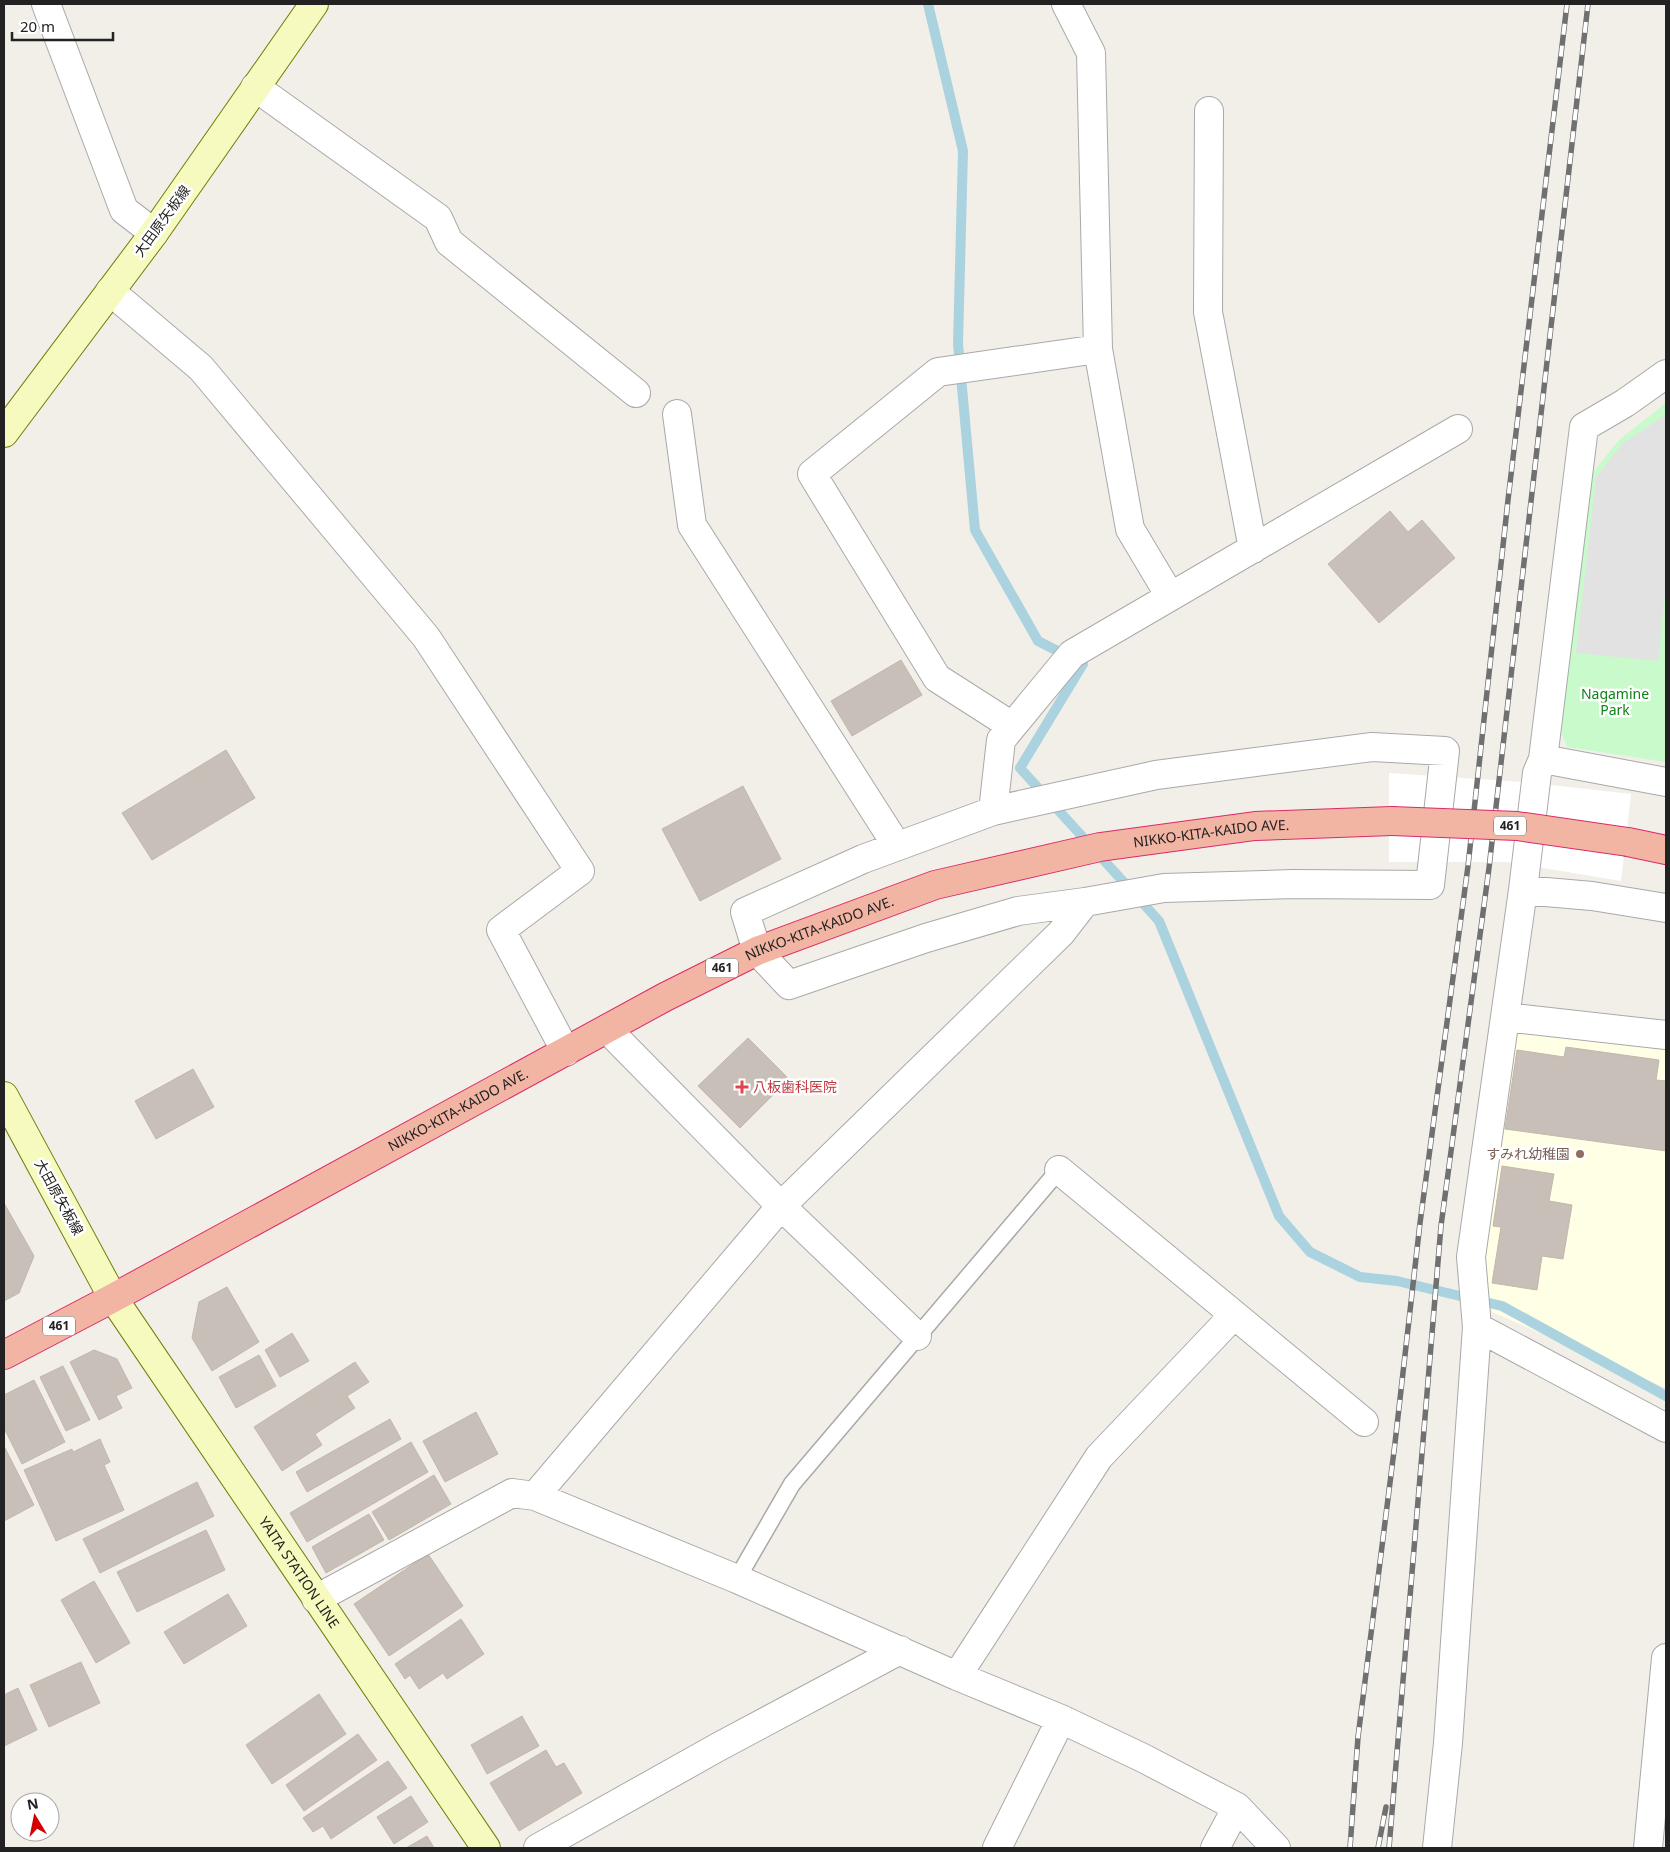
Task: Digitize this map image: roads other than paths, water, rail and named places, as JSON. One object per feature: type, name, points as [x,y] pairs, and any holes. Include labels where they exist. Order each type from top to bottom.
[{"type":"highway","name":"NIKKO-KITA-KAIDO AVE.","points":[[4,1355],[113,1298],[665,997],[757,951],[935,885],[1100,847],[1256,826],[1392,821],[1517,826],[1628,842],[1666,850]]},
{"type":"main road","name":"大田原矢板線","points":[[4,433],[154,233],[314,4]]},
{"type":"main road","name":"大田原矢板線","points":[[4,1096],[113,1298]]},
{"type":"main road","name":"YAITA STATION LINE","points":[[113,1298],[486,1848]]},
{"type":"street","points":[[46,4],[124,210],[154,233]]},
{"type":"street","points":[[1066,4],[1091,54],[1098,349],[1130,530],[1170,596]]},
{"type":"street","points":[[255,87],[438,218],[449,242],[636,393]]},
{"type":"street","points":[[1209,111],[1208,312],[1253,548]]},
{"type":"street","points":[[110,291],[201,368],[426,638],[580,871],[501,930],[566,1052]]},
{"type":"street","points":[[1012,726],[937,678],[812,474],[938,372],[1098,349]]},
{"type":"street","points":[[1436,1848],[1448,1743],[1477,1327],[1471,1257],[1523,890],[1536,773],[1543,759],[1584,427],[1625,403],[1666,374]]},
{"type":"street","points":[[677,414],[692,525],[898,846]]},
{"type":"street","points":[[993,811],[1000,740],[1072,654],[1458,429]]},
{"type":"street","points":[[1372,746],[1445,751],[1430,885],[1293,884],[1164,888],[1085,902],[1018,911],[926,938],[789,985],[757,951],[745,912],[863,859],[898,846],[993,811],[1165,774],[1372,746]]},
{"type":"street","points":[[1543,759],[1666,782]]},
{"type":"street","points":[[1523,890],[1592,896],[1666,908]]},
{"type":"street","points":[[535,1496],[781,1206],[1061,933],[1085,902]]},
{"type":"street","points":[[1505,1017],[1666,1035]]},
{"type":"street","points":[[607,1029],[781,1206],[917,1336]]},
{"type":"street","points":[[1059,1170],[1364,1422]]},
{"type":"street","points":[[957,1676],[1099,1456],[1234,1315]]},
{"type":"street","points":[[1477,1327],[1666,1428]]},
{"type":"street","points":[[316,1599],[512,1493],[535,1496],[737,1579],[957,1676],[1061,1719],[1143,1758],[1237,1807],[1276,1848]]},
{"type":"street","points":[[538,1848],[712,1751],[900,1650]]},
{"type":"street","points":[[1648,1848],[1662,1752],[1666,1658]]},
{"type":"street","points":[[997,1848],[1061,1719]]},
{"type":"street","points":[[1215,1848],[1237,1807]]},
{"type":"lane","points":[[737,1579],[792,1484],[1059,1170]]},
{"type":"waterway","points":[[928,4],[963,151],[958,344],[975,530],[1038,641],[1083,664],[1020,768],[1159,921],[1279,1216],[1310,1252],[1360,1277],[1397,1281],[1502,1306],[1666,1396]]},
{"type":"railway","points":[[1350,1848],[1358,1737],[1395,1443],[1420,1223],[1468,866],[1508,500],[1567,4]]},
{"type":"railway","points":[[1389,1848],[1441,1226],[1489,868],[1588,4]]},
{"type":"railway","points":[[1378,1848],[1386,1807]]},
{"type":"place","name":"八板歯科医院","points":[[742,1087]]},
{"type":"place","name":"すみれ幼稚園","points":[[1580,1154]]},
{"type":"park label","name":"Nagamine Park","points":[[1615,702]]}]
